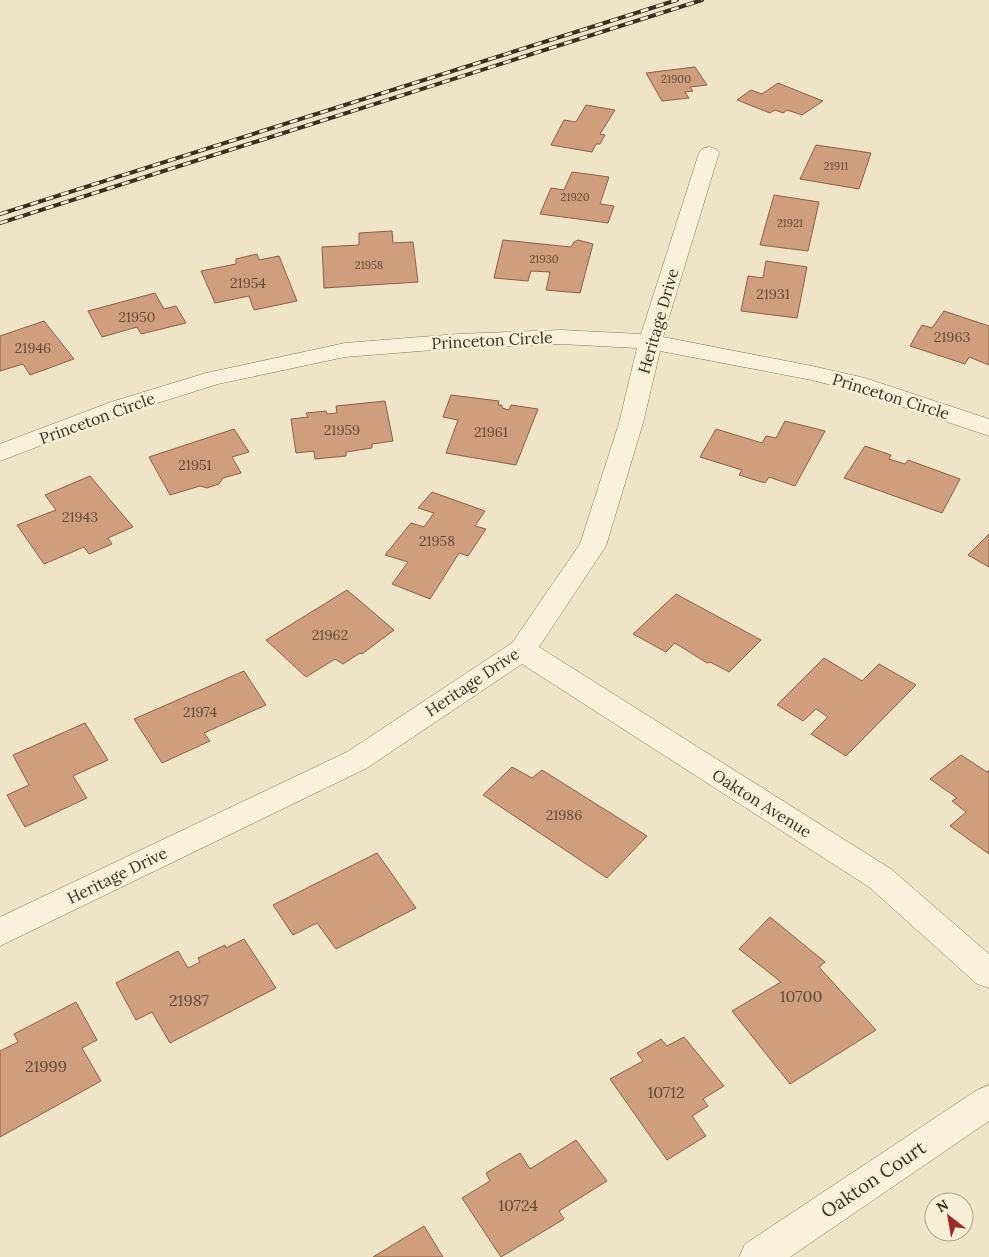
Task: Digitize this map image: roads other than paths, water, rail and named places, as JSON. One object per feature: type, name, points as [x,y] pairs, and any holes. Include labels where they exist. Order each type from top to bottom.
[{"type":"street","name":"Heritage Drive","points":[[0,932],[357,760],[522,650],[593,546],[631,423],[650,342],[709,153]]},
{"type":"street","name":"Princeton Circle","points":[[0,453],[120,407],[214,378],[345,350],[458,340],[561,337],[650,342],[753,360],[865,386],[989,428]]},
{"type":"street","name":"Oakton Avenue","points":[[522,650],[880,878],[989,974]]},
{"type":"street","name":"Oakton Court","points":[[758,1257],[989,1101]]},
{"type":"railway","points":[[0,214],[677,0]]},
{"type":"railway","points":[[0,223],[702,0]]}]
